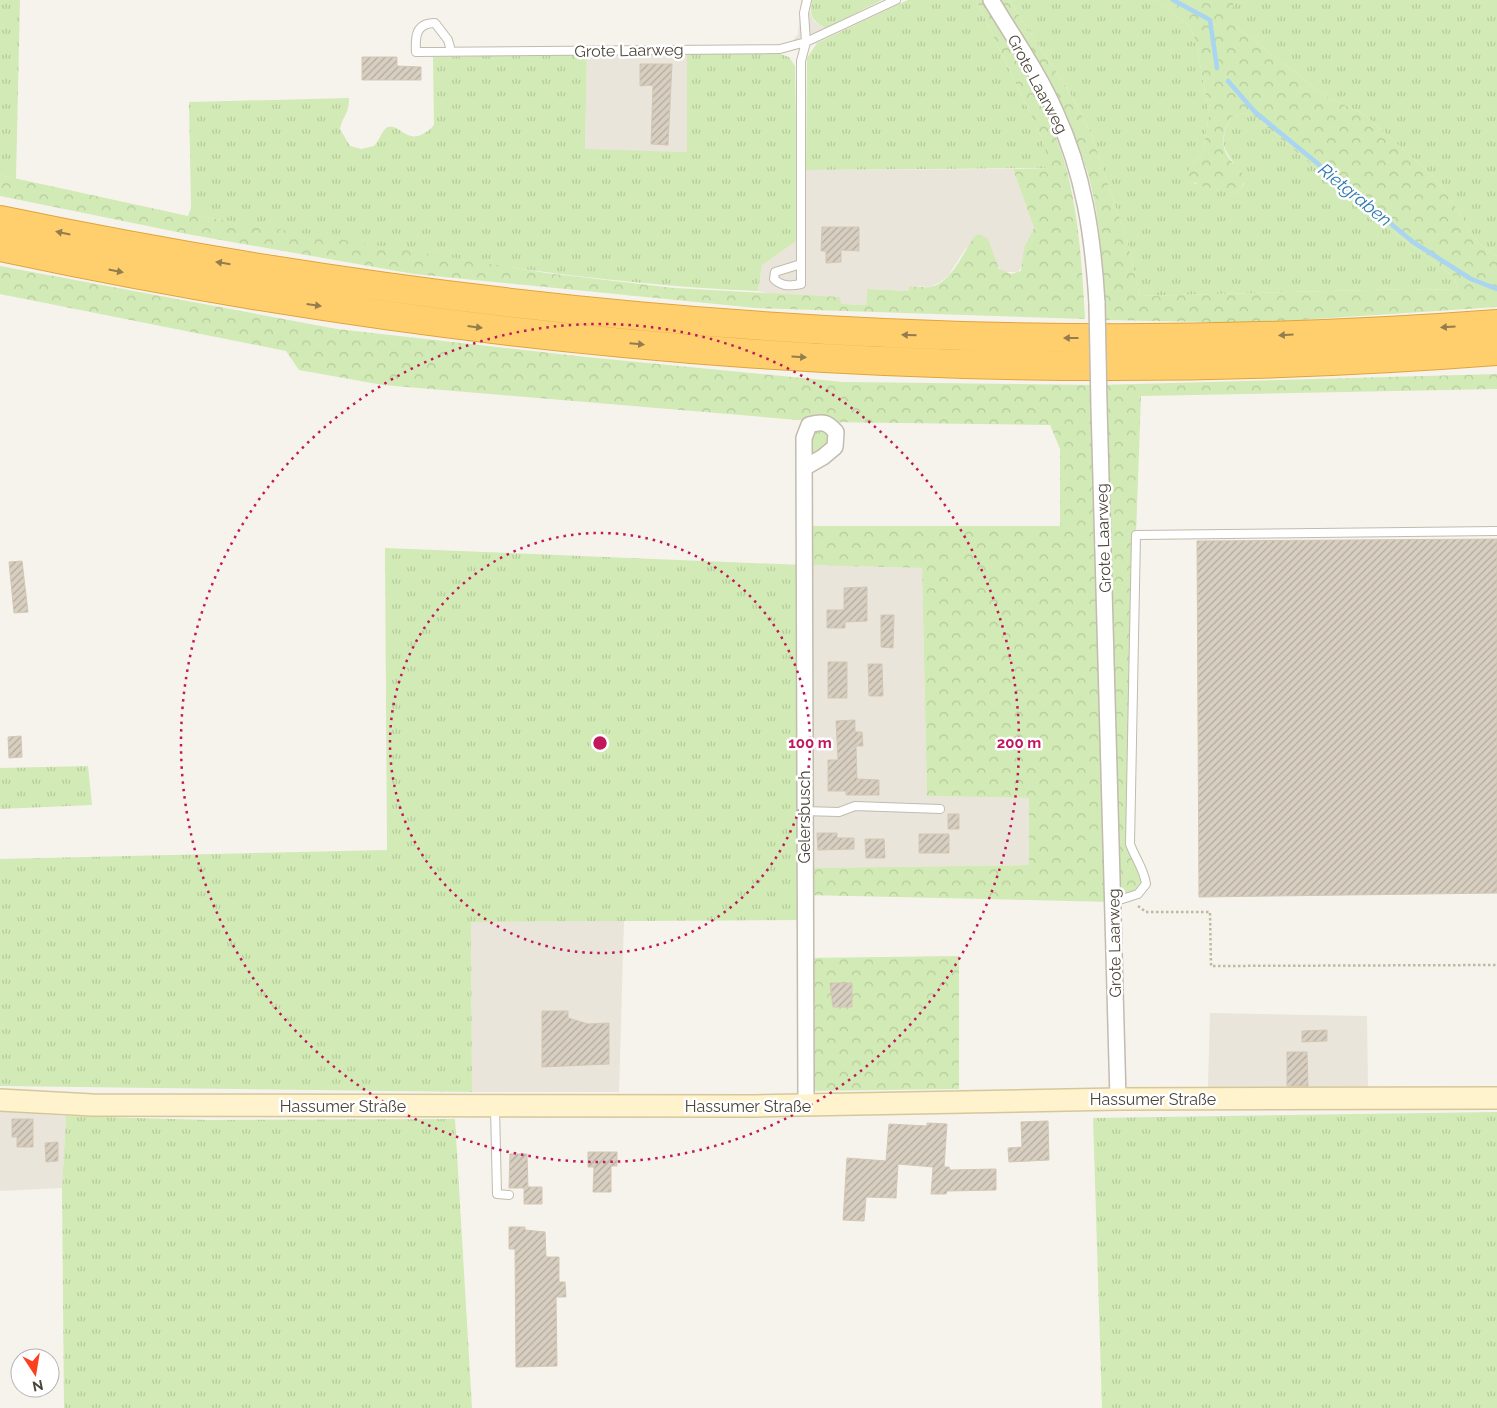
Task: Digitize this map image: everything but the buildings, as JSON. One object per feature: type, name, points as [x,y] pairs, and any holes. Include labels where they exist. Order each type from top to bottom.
[{"type":"highway","points":[[0,220],[196,259],[415,292],[604,315],[790,329],[903,335],[1165,338],[1343,333],[1497,324]]},
{"type":"highway","points":[[0,247],[182,283],[412,320],[599,341],[741,353],[872,361],[1113,365],[1274,363],[1497,351]]},
{"type":"street","name":"Grote Laarweg","points":[[991,0],[1056,112],[1074,160],[1090,219],[1097,303],[1120,900],[1118,1099]]},
{"type":"street","name":"Gelersbusch","points":[[804,468],[803,811],[806,1105]]},
{"type":"street","name":"Hassumer Straße","points":[[0,1100],[92,1105],[495,1106],[806,1105],[1118,1099],[1497,1098]]},
{"type":"lane","points":[[801,264],[801,62],[806,42],[804,13],[807,0]]},
{"type":"lane","name":"Grote Laarweg","points":[[451,51],[448,40],[435,23],[426,23],[418,30],[415,39],[416,52],[780,49],[806,42],[896,0]]},
{"type":"lane","points":[[1120,900],[1138,894],[1146,884],[1144,872],[1135,859],[1130,844],[1136,535],[1497,531]]},
{"type":"lane","points":[[803,811],[839,812],[855,806],[940,809]]},
{"type":"lane","points":[[495,1106],[498,1194],[509,1195]]},
{"type":"path","points":[[1120,900],[1146,912],[1210,912],[1211,966],[1497,965]]},
{"type":"shaded area","points":[[801,0],[812,0],[810,10],[812,17],[815,22],[826,28],[792,42],[798,34]]},
{"type":"shaded area","points":[[687,53],[687,152],[585,150],[587,54]]},
{"type":"shaded area","points":[[1013,169],[1034,228],[1024,247],[1022,267],[1018,272],[1002,272],[994,260],[966,248],[948,276],[940,282],[930,287],[909,286],[909,291],[867,289],[866,305],[840,304],[840,297],[774,295],[758,291],[762,265],[798,240],[797,170]]},
{"type":"shaded area","points":[[804,565],[922,568],[927,796],[1029,798],[1029,865],[804,868]]},
{"type":"shaded area","points":[[624,921],[619,1092],[472,1092],[471,922]]},
{"type":"shaded area","points":[[1210,1013],[1367,1016],[1368,1090],[1208,1087]]},
{"type":"shaded area","points":[[0,1111],[66,1116],[62,1188],[0,1191]]},
{"type":"green space","points":[[0,0],[20,0],[16,179],[0,175]]},
{"type":"green space","points":[[812,0],[882,0],[826,28],[817,23],[811,14]]},
{"type":"green space","points":[[908,0],[976,0],[1040,134],[1052,168],[806,170],[807,58],[817,43]]},
{"type":"green space","points":[[976,0],[982,0],[1017,58],[1057,139],[1073,199],[1081,259],[1085,319],[756,308],[414,274],[187,234],[0,196],[0,175],[188,216],[198,216],[546,273],[674,288],[840,297],[841,304],[866,305],[867,289],[909,291],[909,286],[930,287],[945,280],[975,236],[979,234],[988,239],[999,269],[1011,274],[1021,271],[1024,247],[1034,228],[1013,169],[1051,168],[1040,134]]},
{"type":"green space","points":[[998,0],[1009,0],[1070,93],[1091,134],[1127,240],[1140,296],[1408,289],[1456,290],[1458,288],[1453,276],[1384,226],[1255,117],[1245,113],[1231,117],[1224,134],[1225,151],[1243,176],[1242,186],[1236,193],[1204,187],[1189,177],[1188,171],[1192,164],[1203,153],[1209,114],[1196,42],[1190,26],[1155,0],[1233,0],[1233,24],[1322,94],[1365,115],[1433,176],[1458,210],[1470,233],[1482,246],[1497,256],[1497,307],[1256,323],[1105,320],[1098,220],[1084,161],[1067,119],[1056,98]]},
{"type":"green space","points":[[1009,0],[1155,0],[1190,26],[1196,42],[1209,114],[1203,153],[1192,164],[1194,183],[1210,189],[1236,193],[1244,184],[1236,166],[1227,153],[1224,139],[1231,117],[1245,113],[1255,117],[1384,226],[1453,276],[1458,288],[1456,290],[1408,289],[1140,296],[1127,240],[1091,134],[1070,93]]},
{"type":"green space","points":[[1233,0],[1497,0],[1497,256],[1482,246],[1470,233],[1458,210],[1433,176],[1365,115],[1322,94],[1233,24]]},
{"type":"green space","points":[[687,53],[777,53],[789,57],[795,66],[798,240],[762,265],[758,291],[688,287],[547,272],[407,252],[198,216],[188,216],[191,208],[189,102],[349,98],[348,108],[340,129],[350,146],[361,149],[374,146],[385,129],[390,127],[395,127],[410,136],[417,136],[425,133],[434,125],[433,57],[587,54],[585,149],[687,152]]},
{"type":"green space","points":[[0,266],[337,329],[586,357],[843,382],[1099,385],[1497,374],[1497,389],[1141,396],[1136,535],[1130,844],[1146,884],[1138,894],[1113,902],[804,895],[804,868],[1029,865],[1029,798],[927,796],[922,568],[804,565],[804,526],[1060,526],[1060,449],[1050,425],[822,422],[383,385],[299,370],[286,351],[0,294]]},
{"type":"green space","points":[[809,425],[836,432],[812,464]]},
{"type":"green space","points":[[385,548],[804,565],[804,920],[471,922],[472,1092],[0,1086],[0,859],[387,850]]},
{"type":"green space","points":[[88,766],[92,805],[0,809],[0,768]]},
{"type":"green space","points":[[959,956],[959,1089],[805,1091],[804,958]]},
{"type":"green space","points":[[1497,1112],[1497,1408],[1102,1408],[1093,1118]]},
{"type":"green space","points":[[66,1116],[209,1120],[455,1119],[472,1408],[64,1408],[62,1188]]},
{"type":"waterway","name":"Rietgraben","points":[[1173,0],[1210,20],[1217,68]]},
{"type":"waterway","name":"Rietgraben","points":[[1228,81],[1255,112],[1413,242],[1471,279],[1497,289]]}]
